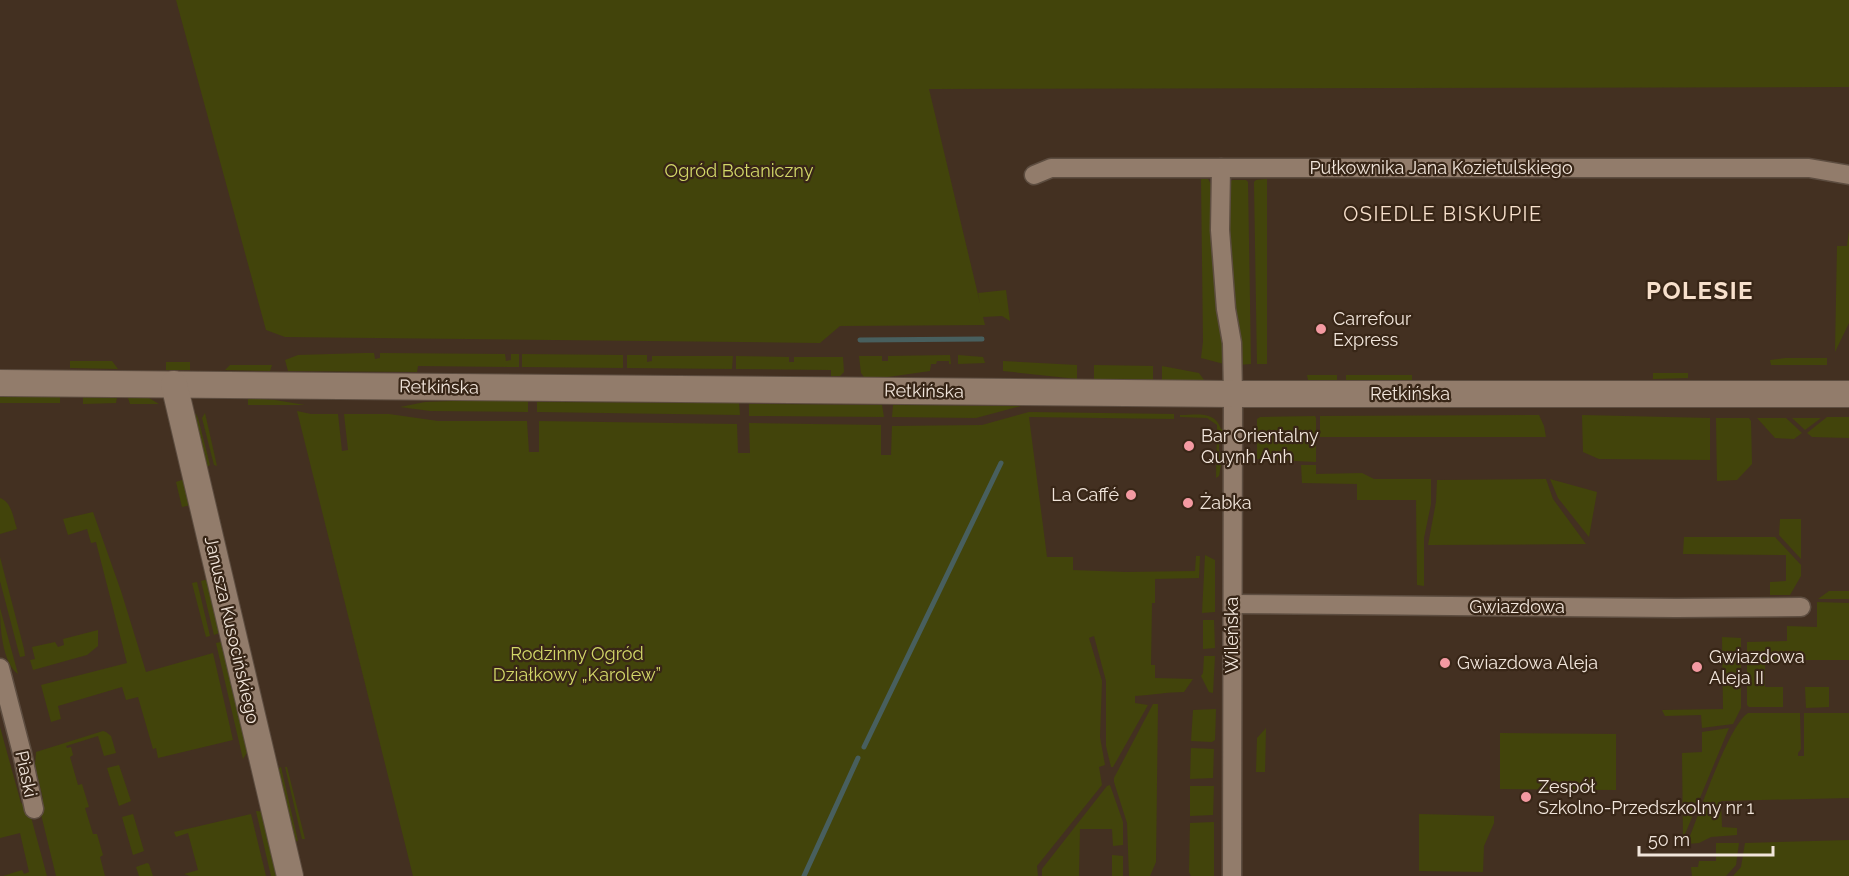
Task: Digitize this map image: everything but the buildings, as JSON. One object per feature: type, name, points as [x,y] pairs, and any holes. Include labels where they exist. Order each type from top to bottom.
[{"type":"street","name":"Pułkownika Jana Kozietulskiego","points":[[1034,176],[1051,168],[1809,168],[1849,175]]},
{"type":"street","name":"Wileńska","points":[[1221,168],[1220,230],[1226,309],[1232,343],[1233,394],[1232,876]]},
{"type":"street","name":"Retkińska","points":[[0,383],[1233,394],[1849,394]]},
{"type":"street","name":"Janusza Kusocińskiego","points":[[174,384],[290,876]]},
{"type":"street","name":"Gwiazdowa","points":[[1233,604],[1676,609],[1801,607]]},
{"type":"street","name":"Piaski","points":[[0,668],[34,809]]},
{"type":"green space","name":"Ogród Botaniczny","points":[[176,0],[1849,0],[1849,87],[929,89],[980,303],[978,293],[1006,290],[1010,321],[1002,316],[983,317],[985,325],[840,326],[820,343],[285,337],[266,330]]},
{"type":"green space","points":[[1201,179],[1208,179],[1212,186],[1224,364],[1201,358],[1203,342]]},
{"type":"green space","points":[[1267,179],[1267,364],[1257,364],[1254,182]]},
{"type":"green space","points":[[1232,180],[1248,182],[1251,364],[1238,365],[1228,256],[1229,184]]},
{"type":"green space","points":[[1849,231],[1849,323],[1835,352],[1837,246],[1847,246]]},
{"type":"green space","points":[[374,353],[375,359],[380,358],[380,353],[505,354],[506,361],[511,360],[511,354],[519,354],[519,367],[418,366],[417,372],[288,371],[285,360],[298,355]]},
{"type":"green space","points":[[522,354],[623,355],[623,368],[522,367]]},
{"type":"green space","points":[[627,355],[647,355],[647,362],[652,361],[652,356],[733,356],[732,369],[627,368]]},
{"type":"green space","points":[[950,355],[951,364],[949,361],[937,361],[936,364],[931,364],[930,371],[888,377],[864,377],[861,373],[859,356],[882,356],[882,361],[888,361],[888,356]]},
{"type":"green space","points":[[958,355],[983,357],[985,363],[958,364]]},
{"type":"green space","points":[[736,356],[789,357],[789,362],[794,362],[794,357],[843,357],[844,372],[840,376],[831,376],[831,370],[736,369]]},
{"type":"green space","points":[[1827,358],[1827,365],[1771,365],[1770,360]]},
{"type":"green space","points":[[70,361],[112,361],[118,369],[70,368]]},
{"type":"green space","points":[[1003,361],[1077,365],[1077,379],[1003,371]]},
{"type":"green space","points":[[166,362],[190,362],[190,370],[166,370]]},
{"type":"green space","points":[[230,365],[272,365],[270,371],[225,370]]},
{"type":"green space","points":[[1094,365],[1153,366],[1153,380],[1094,379]]},
{"type":"green space","points":[[1162,366],[1199,373],[1204,380],[1162,380]]},
{"type":"green space","points":[[1653,373],[1688,373],[1688,378],[1653,379]]},
{"type":"green space","points":[[1307,375],[1337,375],[1337,380],[1308,380]]},
{"type":"green space","points":[[1346,375],[1412,375],[1412,380],[1346,380]]},
{"type":"green space","points":[[0,396],[60,397],[60,403],[0,403]]},
{"type":"green space","points":[[83,397],[117,397],[116,403],[83,404]]},
{"type":"green space","points":[[128,398],[149,398],[159,404],[130,404]]},
{"type":"green space","points":[[248,398],[275,400],[305,405],[248,405]]},
{"type":"green space","points":[[528,401],[528,412],[430,411],[400,407],[425,402]]},
{"type":"green space","points":[[537,402],[739,403],[740,415],[537,412]]},
{"type":"green space","points":[[749,404],[882,405],[884,417],[749,416]]},
{"type":"green space","points":[[893,405],[1021,406],[976,418],[892,417]]},
{"type":"green space","name":"Rodzinny Ogród Działkowy „Karolew”","points":[[297,411],[311,414],[338,414],[342,451],[348,450],[344,414],[389,414],[438,421],[527,421],[529,452],[539,452],[539,421],[737,424],[738,453],[750,453],[749,423],[881,425],[881,455],[891,455],[892,426],[982,425],[1029,412],[1174,414],[1174,419],[1029,417],[1047,557],[1073,557],[1073,570],[1126,572],[1195,571],[1196,556],[1200,556],[1199,578],[1155,579],[1155,603],[1152,603],[1151,665],[1155,665],[1155,678],[1193,679],[1184,692],[1135,696],[1135,703],[1148,705],[1111,767],[1106,746],[1106,681],[1094,636],[1089,638],[1102,681],[1100,737],[1105,765],[1099,767],[1102,785],[1037,866],[1038,876],[413,876]]},
{"type":"green space","points":[[205,413],[217,466],[214,465],[202,418]]},
{"type":"green space","points":[[196,414],[210,465],[207,467],[205,467],[194,415]]},
{"type":"green space","points":[[1180,415],[1210,416],[1224,430],[1224,439],[1219,440],[1219,452],[1223,454],[1219,476],[1216,478],[1217,425],[1207,418],[1180,417]]},
{"type":"green space","points":[[1539,415],[1546,437],[1320,437],[1320,416]]},
{"type":"green space","points":[[1582,415],[1710,418],[1710,460],[1599,459],[1583,452]]},
{"type":"green space","points":[[1315,416],[1316,462],[1257,459],[1257,419],[1260,417]]},
{"type":"green space","points":[[1827,417],[1849,417],[1849,438],[1812,437],[1807,433]]},
{"type":"green space","points":[[1716,418],[1749,418],[1751,421],[1752,464],[1737,480],[1717,481]]},
{"type":"green space","points":[[1757,418],[1786,418],[1802,433],[1794,439],[1775,438]]},
{"type":"green space","points":[[1792,418],[1821,418],[1805,430]]},
{"type":"green space","points":[[1301,465],[1316,465],[1316,474],[1362,473],[1374,479],[1431,479],[1431,504],[1424,538],[1424,586],[1417,585],[1416,500],[1357,500],[1357,484],[1302,483]]},
{"type":"green space","points":[[185,479],[191,505],[182,507],[176,482]]},
{"type":"green space","points":[[1546,479],[1553,499],[1586,544],[1428,545],[1436,502],[1437,480]]},
{"type":"green space","points":[[1550,479],[1597,492],[1589,537],[1558,498]]},
{"type":"green space","points":[[0,498],[10,507],[17,529],[0,534]]},
{"type":"green space","points":[[93,512],[146,672],[213,653],[233,740],[158,758],[156,748],[153,749],[138,697],[126,700],[122,687],[58,706],[61,719],[51,722],[41,685],[127,663],[96,542],[91,543],[87,529],[68,535],[63,519]]},
{"type":"green space","points":[[1780,519],[1801,519],[1801,559],[1779,535]]},
{"type":"green space","points":[[1684,537],[1775,537],[1801,565],[1801,576],[1790,595],[1770,595],[1770,582],[1786,581],[1786,555],[1683,554]]},
{"type":"green space","points":[[1205,555],[1215,560],[1215,612],[1202,613]]},
{"type":"green space","points":[[0,557],[25,656],[20,657],[0,581]]},
{"type":"green space","points":[[208,579],[222,632],[214,635],[201,581]]},
{"type":"green space","points":[[197,582],[210,636],[206,637],[192,583]]},
{"type":"green space","points":[[1829,591],[1849,591],[1849,599],[1818,599]]},
{"type":"green space","points":[[1817,602],[1849,603],[1849,660],[1765,660],[1765,687],[1783,687],[1783,707],[1749,707],[1747,705],[1747,642],[1787,641],[1787,626],[1817,627]]},
{"type":"green space","points":[[0,608],[18,674],[8,662],[5,653],[1,634]]},
{"type":"green space","points":[[1203,620],[1214,620],[1215,648],[1203,649]]},
{"type":"green space","points":[[98,630],[98,646],[87,655],[33,670],[30,660],[35,659],[32,647],[55,642],[58,647],[64,645],[63,639]]},
{"type":"green space","points":[[1722,637],[1741,638],[1741,708],[1733,724],[1702,728],[1701,715],[1665,716],[1662,710],[1723,709]]},
{"type":"green space","points":[[225,641],[250,748],[243,759],[216,643]]},
{"type":"green space","points":[[1204,656],[1215,656],[1213,693],[1209,692],[1201,676]]},
{"type":"green space","points":[[1805,687],[1829,687],[1829,707],[1806,708]]},
{"type":"green space","points":[[1153,704],[1158,704],[1156,862],[1150,876],[1129,876],[1127,823],[1114,778]]},
{"type":"green space","points":[[1216,709],[1215,740],[1212,742],[1191,741],[1193,710]]},
{"type":"green space","points":[[1748,713],[1800,713],[1801,749],[1798,756],[1804,756],[1804,713],[1849,713],[1849,798],[1721,801],[1722,827],[1737,828],[1737,835],[1711,837],[1699,843],[1687,844],[1723,753],[1740,721]]},
{"type":"green space","points":[[0,727],[21,803],[28,806],[47,876],[3,876],[22,870],[24,874],[29,872],[20,833],[0,838]]},
{"type":"green space","points":[[1266,728],[1265,772],[1256,772],[1257,738]]},
{"type":"green space","points":[[1729,728],[1683,839],[1682,753],[1702,752],[1702,732]]},
{"type":"green space","points":[[103,731],[111,736],[116,753],[104,756],[98,736],[66,746],[71,747],[73,755],[70,757],[78,785],[82,784],[89,807],[85,808],[93,834],[97,834],[103,855],[100,857],[105,876],[56,876],[38,802],[43,799],[35,765],[36,752]]},
{"type":"green space","points":[[1500,733],[1616,734],[1616,790],[1500,789]]},
{"type":"green space","points":[[1191,748],[1214,749],[1213,778],[1190,779]]},
{"type":"green space","points":[[119,765],[131,801],[119,806],[107,768]]},
{"type":"green space","points":[[281,767],[298,841],[293,842],[276,769]]},
{"type":"green space","points":[[285,767],[287,767],[305,839],[302,839]]},
{"type":"green space","points":[[1110,785],[1123,822],[1123,845],[1113,846],[1112,829],[1080,829],[1079,876],[1042,876],[1042,869]]},
{"type":"green space","points":[[1190,786],[1214,786],[1213,815],[1190,816]]},
{"type":"green space","points":[[256,811],[265,812],[280,876],[271,876]]},
{"type":"green space","points":[[133,814],[144,851],[133,855],[122,817]]},
{"type":"green space","points":[[251,814],[266,876],[190,876],[184,874],[198,870],[188,833],[176,837],[174,832]]},
{"type":"green space","points":[[1419,814],[1494,816],[1494,823],[1484,846],[1483,872],[1419,871]]},
{"type":"green space","points":[[1214,822],[1214,876],[1191,876],[1189,872],[1190,823]]},
{"type":"green space","points":[[1849,840],[1849,876],[1733,876],[1741,867],[1745,843]]},
{"type":"green space","points":[[1716,843],[1739,843],[1736,865],[1726,876],[1692,876],[1691,867],[1698,867],[1699,861],[1716,861]]},
{"type":"green space","points":[[1112,855],[1123,856],[1123,876],[1112,876]]},
{"type":"green space","points":[[147,863],[153,876],[139,876],[136,867]]},
{"type":"waterway","points":[[860,340],[982,339]]},
{"type":"waterway","points":[[864,747],[1001,463]]},
{"type":"waterway","points":[[804,876],[858,758]]},
{"type":"place","name":"Carrefour Express","points":[[1321,329]]},
{"type":"place","name":"Bar Orientalny Quynh Anh","points":[[1189,446]]},
{"type":"place","name":"La Caffé","points":[[1131,495]]},
{"type":"place","name":"Żabka","points":[[1188,503]]},
{"type":"place","name":"Gwiazdowa Aleja","points":[[1445,663]]},
{"type":"place","name":"Gwiazdowa Aleja II","points":[[1697,667]]},
{"type":"place","name":"Zespół Szkolno-Przedszkolny nr 1","points":[[1526,797]]},
{"type":"district","name":"OSIEDLE BISKUPIE","points":[[1443,214]]},
{"type":"district","name":"POLESIE","points":[[1700,291]]}]
